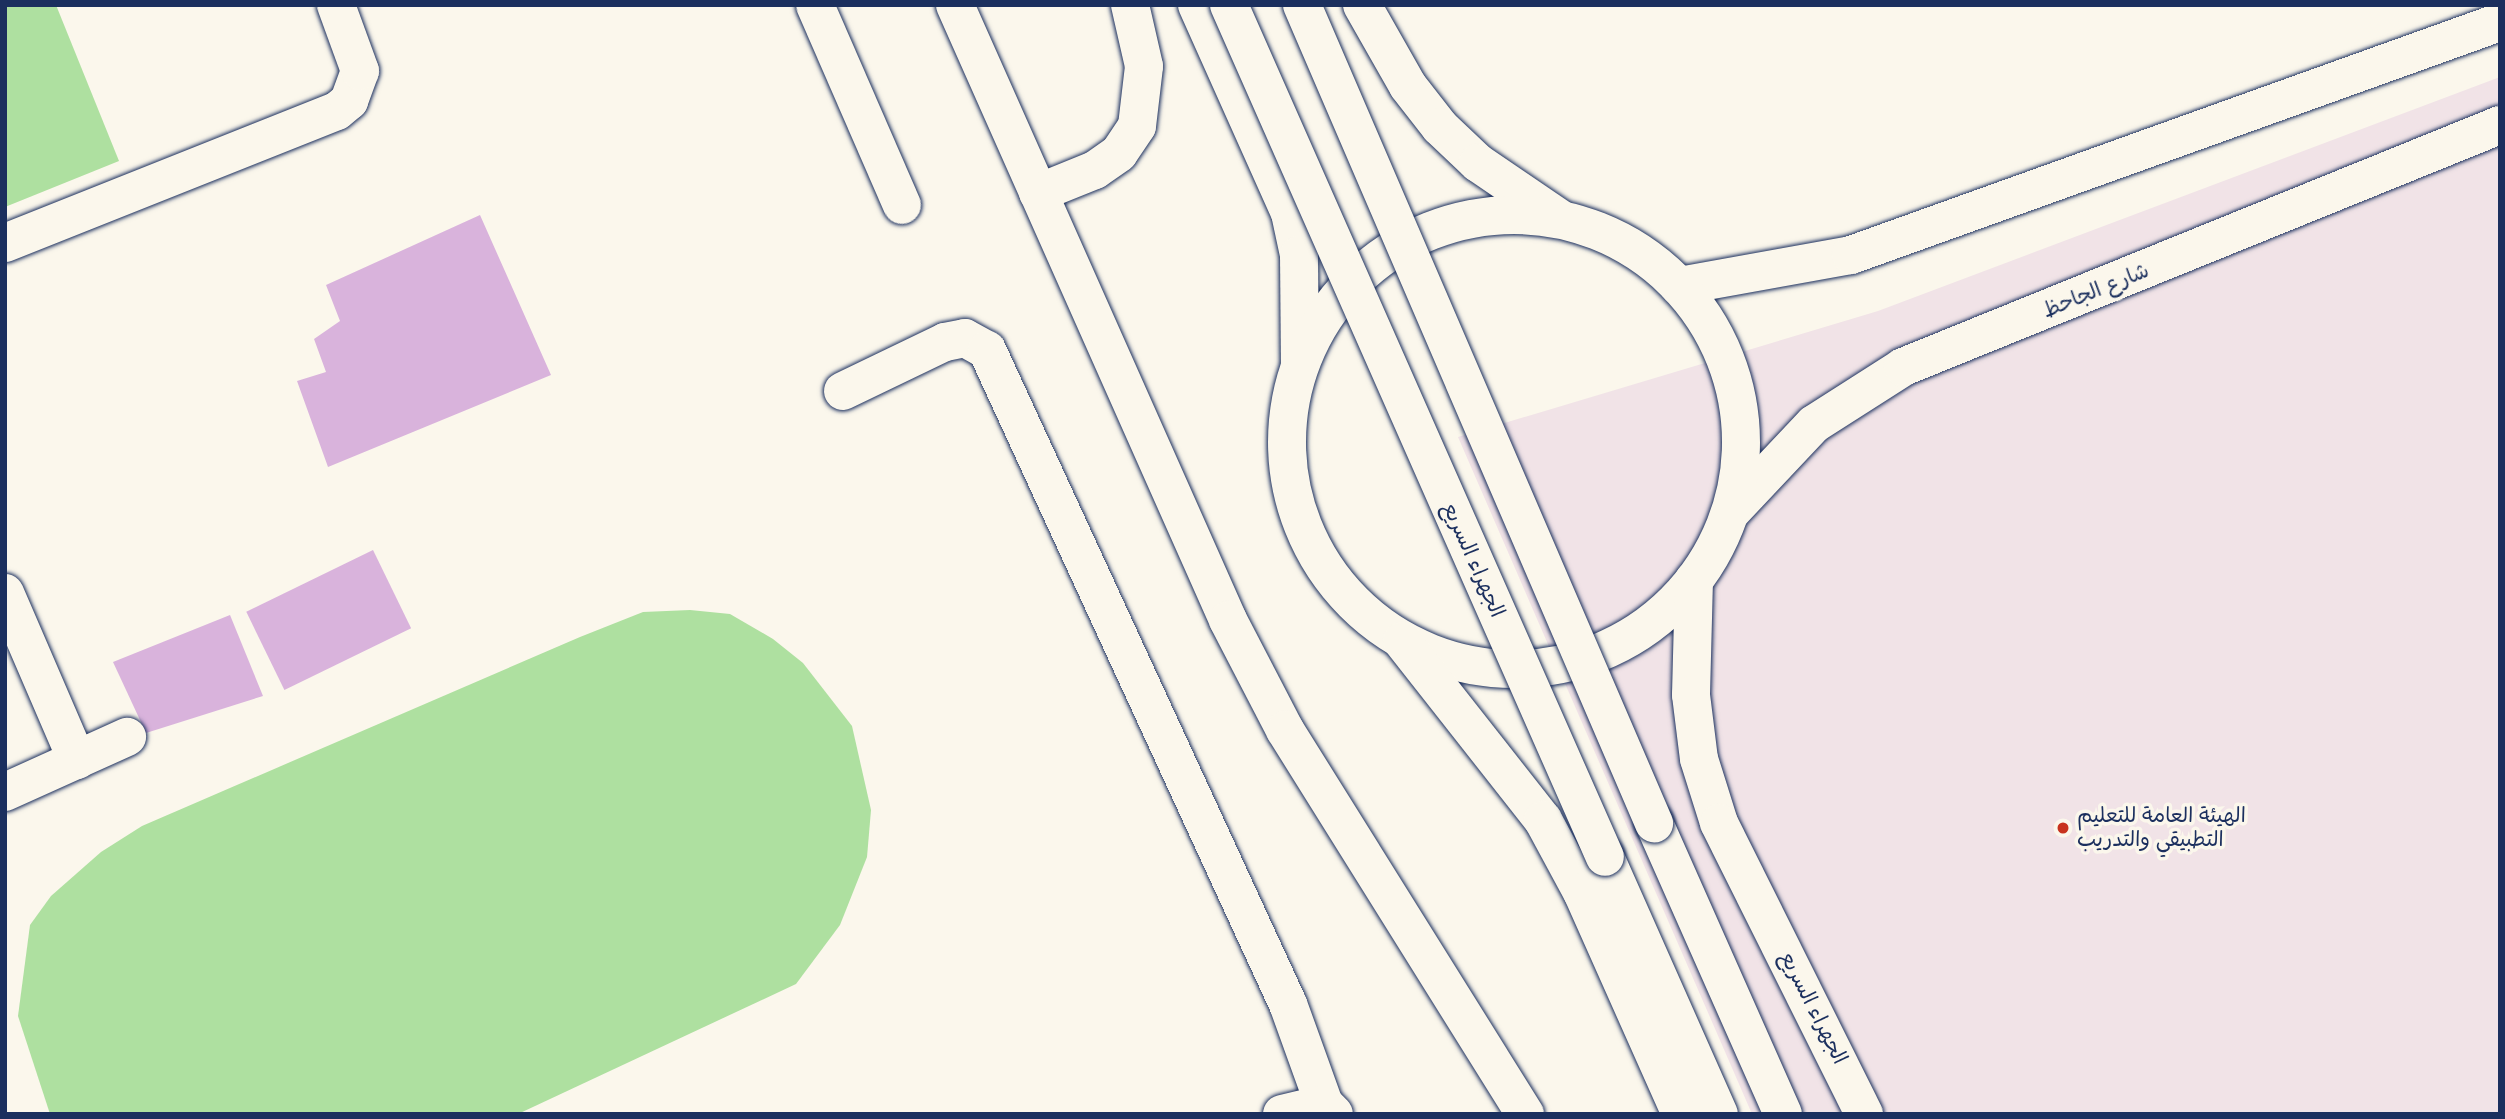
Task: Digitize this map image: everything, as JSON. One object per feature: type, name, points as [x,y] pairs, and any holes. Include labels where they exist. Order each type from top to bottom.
[{"type":"main road","points":[[5,243],[337,111],[353,94],[360,71],[336,5]]},
{"type":"main road","points":[[815,5],[902,205]]},
{"type":"main road","points":[[955,5],[1133,419],[1285,730],[1525,1114]]},
{"type":"main road","points":[[1038,193],[1095,170],[1119,153],[1137,126],[1144,66],[1130,5]]},
{"type":"main road","points":[[1197,5],[1290,213],[1299,255],[1300,368],[1288,437],[1296,505],[1340,587],[1401,640],[1543,820],[1582,892],[1681,1114]]},
{"type":"main road","name":"الجهراء السريع","points":[[1229,5],[1719,1114]]},
{"type":"main road","points":[[1302,5],[1783,1114]]},
{"type":"main road","points":[[1362,5],[1408,86],[1440,127],[1478,163],[1560,220],[1625,244],[1679,286],[1718,344],[1739,410],[1741,444],[1730,513],[1694,580],[1642,630],[1611,648],[1541,668],[1469,665],[1401,640]]},
{"type":"main road","points":[[1679,286],[1852,255],[2500,23]]},
{"type":"main road","name":"شارع الجاحظ","points":[[1730,513],[1814,424],[1903,367],[2499,128]]},
{"type":"main road","points":[[1300,368],[1335,304],[1387,254],[1452,223],[1488,216],[1560,220]]},
{"type":"main road","points":[[843,391],[945,342],[965,338],[987,350],[1288,1004],[1329,1109],[1282,1114]]},
{"type":"main road","name":"الجهراء السريع","points":[[1694,580],[1691,695],[1715,810],[1864,1114]]},
{"type":"main road","points":[[5,593],[77,760]]},
{"type":"main road","points":[[5,792],[127,737]]},
{"type":"shaded area","name":"الهيئة العامة للتعليم التطبيقي والتدريب","points":[[2500,77],[2500,1114],[1752,1114],[1458,437],[1878,311]]},
{"type":"green space","points":[[5,5],[56,5],[119,161],[5,207]]},
{"type":"green space","points":[[690,610],[730,614],[773,639],[803,663],[852,726],[871,810],[867,857],[840,925],[796,984],[518,1114],[50,1114],[18,1016],[30,925],[51,896],[101,852],[142,826],[580,637],[643,612]]},
{"type":"building","points":[[480,215],[551,375],[328,467],[297,381],[326,372],[314,339],[340,321],[326,285]]},
{"type":"building","points":[[373,550],[411,628],[284,690],[246,612]]},
{"type":"building","points":[[230,615],[263,696],[146,733],[113,662]]},
{"type":"place","name":"الهيئة العامة للتعليم التطبيقي والتدريب","points":[[2063,828]]}]
